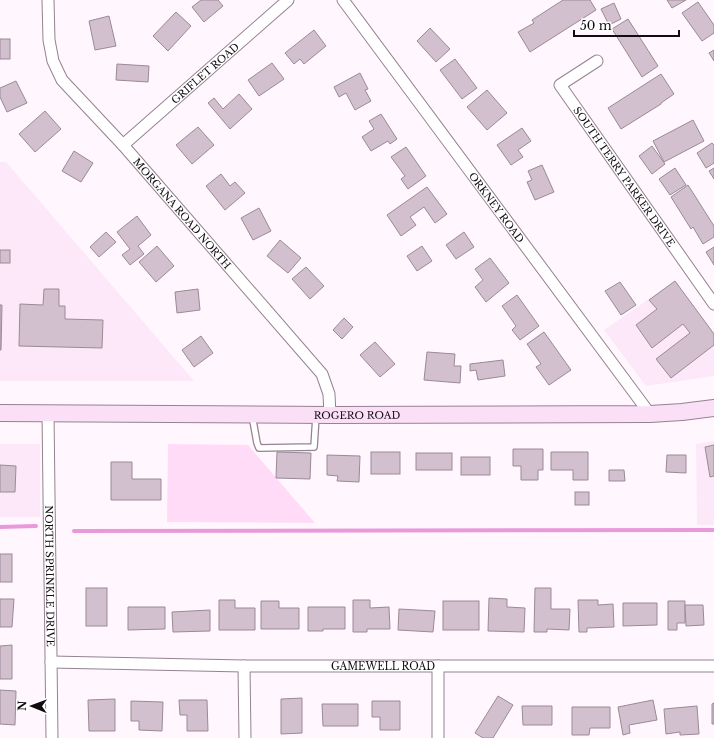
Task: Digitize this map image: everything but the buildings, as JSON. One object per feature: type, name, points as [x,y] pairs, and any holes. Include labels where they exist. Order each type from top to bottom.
[{"type":"main road","name":"ROGERO ROAD","points":[[0,413],[252,415],[650,414],[714,408]]},
{"type":"street","name":"GRIFLET ROAD","points":[[123,145],[288,0]]},
{"type":"street","name":"ORKNEY ROAD","points":[[343,0],[650,414]]},
{"type":"street","name":"MORGANA ROAD NORTH","points":[[48,3],[49,40],[53,61],[62,80],[123,145],[322,374],[329,394],[323,415]]},
{"type":"street","name":"SOUTH TERRY PARKER DRIVE","points":[[597,60],[560,85],[714,304]]},
{"type":"street","name":"NORTH SPRINKLE DRIVE","points":[[48,413],[52,738]]},
{"type":"street","name":"GAMEWELL ROAD","points":[[51,662],[244,666],[714,666]]},
{"type":"street","points":[[244,666],[245,738]]},
{"type":"street","points":[[438,666],[438,738]]},
{"type":"lane","points":[[252,415],[257,443],[260,448],[314,446],[323,415]]},
{"type":"shaded area","points":[[0,162],[6,162],[194,381],[0,381]]},
{"type":"shaded area","points":[[675,281],[714,334],[714,376],[646,386],[604,330]]},
{"type":"shaded area","points":[[714,441],[714,525],[697,525],[696,444]]},
{"type":"shaded area","points":[[0,444],[40,444],[40,517],[0,517]]},
{"type":"shaded area","points":[[168,444],[248,445],[315,523],[167,522]]},
{"type":"waterway","points":[[0,527],[36,526]]},
{"type":"waterway","points":[[74,531],[714,530]]}]
